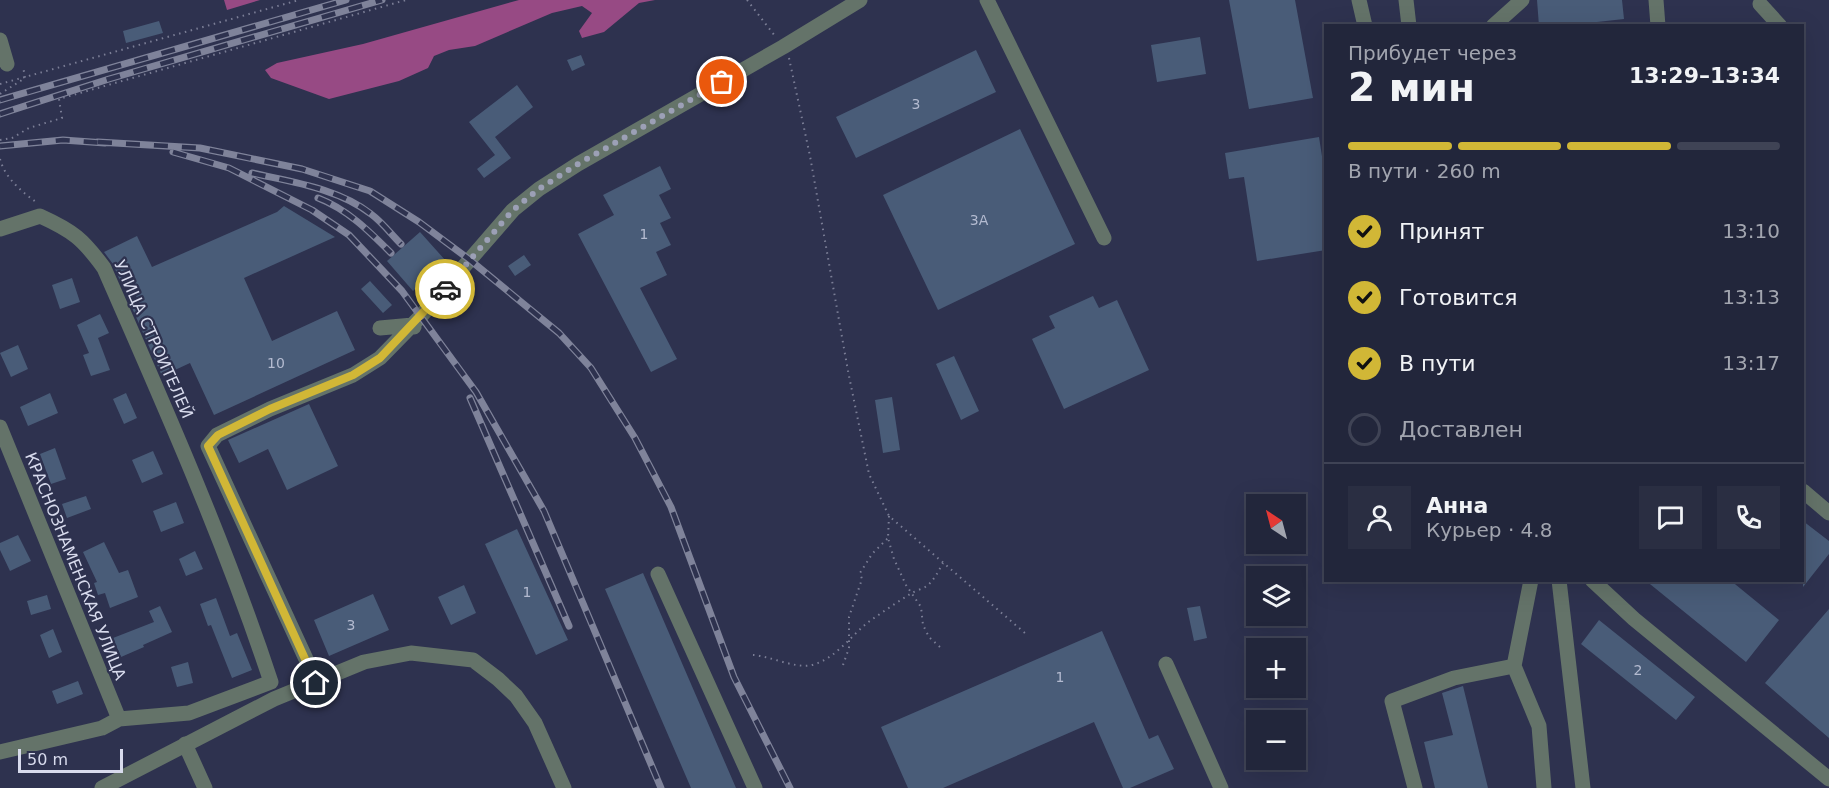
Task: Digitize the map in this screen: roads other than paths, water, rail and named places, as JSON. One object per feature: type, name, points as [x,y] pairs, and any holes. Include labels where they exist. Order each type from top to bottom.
[{"type":"street","points":[[316,682],[208,446],[218,435],[270,409],[353,375],[380,358],[448,293],[513,210],[539,189],[578,164],[861,0]]},
{"type":"street","points":[[987,0],[1104,238]]},
{"type":"street","points":[[1359,0],[1365,24]]},
{"type":"street","points":[[1406,0],[1409,24]]},
{"type":"street","points":[[1495,24],[1522,0]]},
{"type":"street","points":[[1656,0],[1658,24]]},
{"type":"street","points":[[1760,2],[1763,24]]},
{"type":"street","points":[[1760,2],[1778,24]]},
{"type":"street","points":[[0,40],[7,64]]},
{"type":"street","name":"УЛИЦА СТРОИТЕЛЕЙ","points":[[0,229],[40,216],[68,229],[90,248],[104,268],[187,457],[245,603],[271,682],[189,714],[119,719]]},
{"type":"street","points":[[380,328],[417,324]]},
{"type":"street","name":"КРАСНОЗНАМЕНСКАЯ УЛИЦА","points":[[0,427],[119,719]]},
{"type":"street","points":[[1804,492],[1829,513]]},
{"type":"street","points":[[658,574],[755,788]]},
{"type":"street","points":[[1531,582],[1514,666],[1539,726],[1544,788]]},
{"type":"street","points":[[1558,582],[1583,788]]},
{"type":"street","points":[[1594,582],[1634,619],[1829,779]]},
{"type":"street","points":[[102,788],[274,699],[364,663],[411,653],[473,660],[516,696],[535,723],[564,788]]},
{"type":"street","points":[[1166,664],[1221,788]]},
{"type":"street","points":[[1415,788],[1392,701],[1454,678],[1514,666]]},
{"type":"street","points":[[0,752],[102,728],[119,719]]},
{"type":"street","points":[[185,744],[205,788]]},
{"type":"railway","points":[[0,100],[346,0]]},
{"type":"railway","points":[[0,114],[109,79],[382,0]]},
{"type":"railway","points":[[0,146],[63,140],[105,143]]},
{"type":"railway","points":[[98,142],[200,148],[302,169],[370,191],[419,222],[470,260],[559,333],[591,368],[635,438],[671,507],[734,677],[790,788]]},
{"type":"railway","points":[[173,152],[229,168],[312,210],[349,235],[402,291],[476,392],[544,511],[661,788]]},
{"type":"railway","points":[[252,173],[314,187],[344,198],[375,217],[401,244]]},
{"type":"railway","points":[[318,198],[348,214],[391,253]]},
{"type":"railway","points":[[470,398],[569,626]]}]
